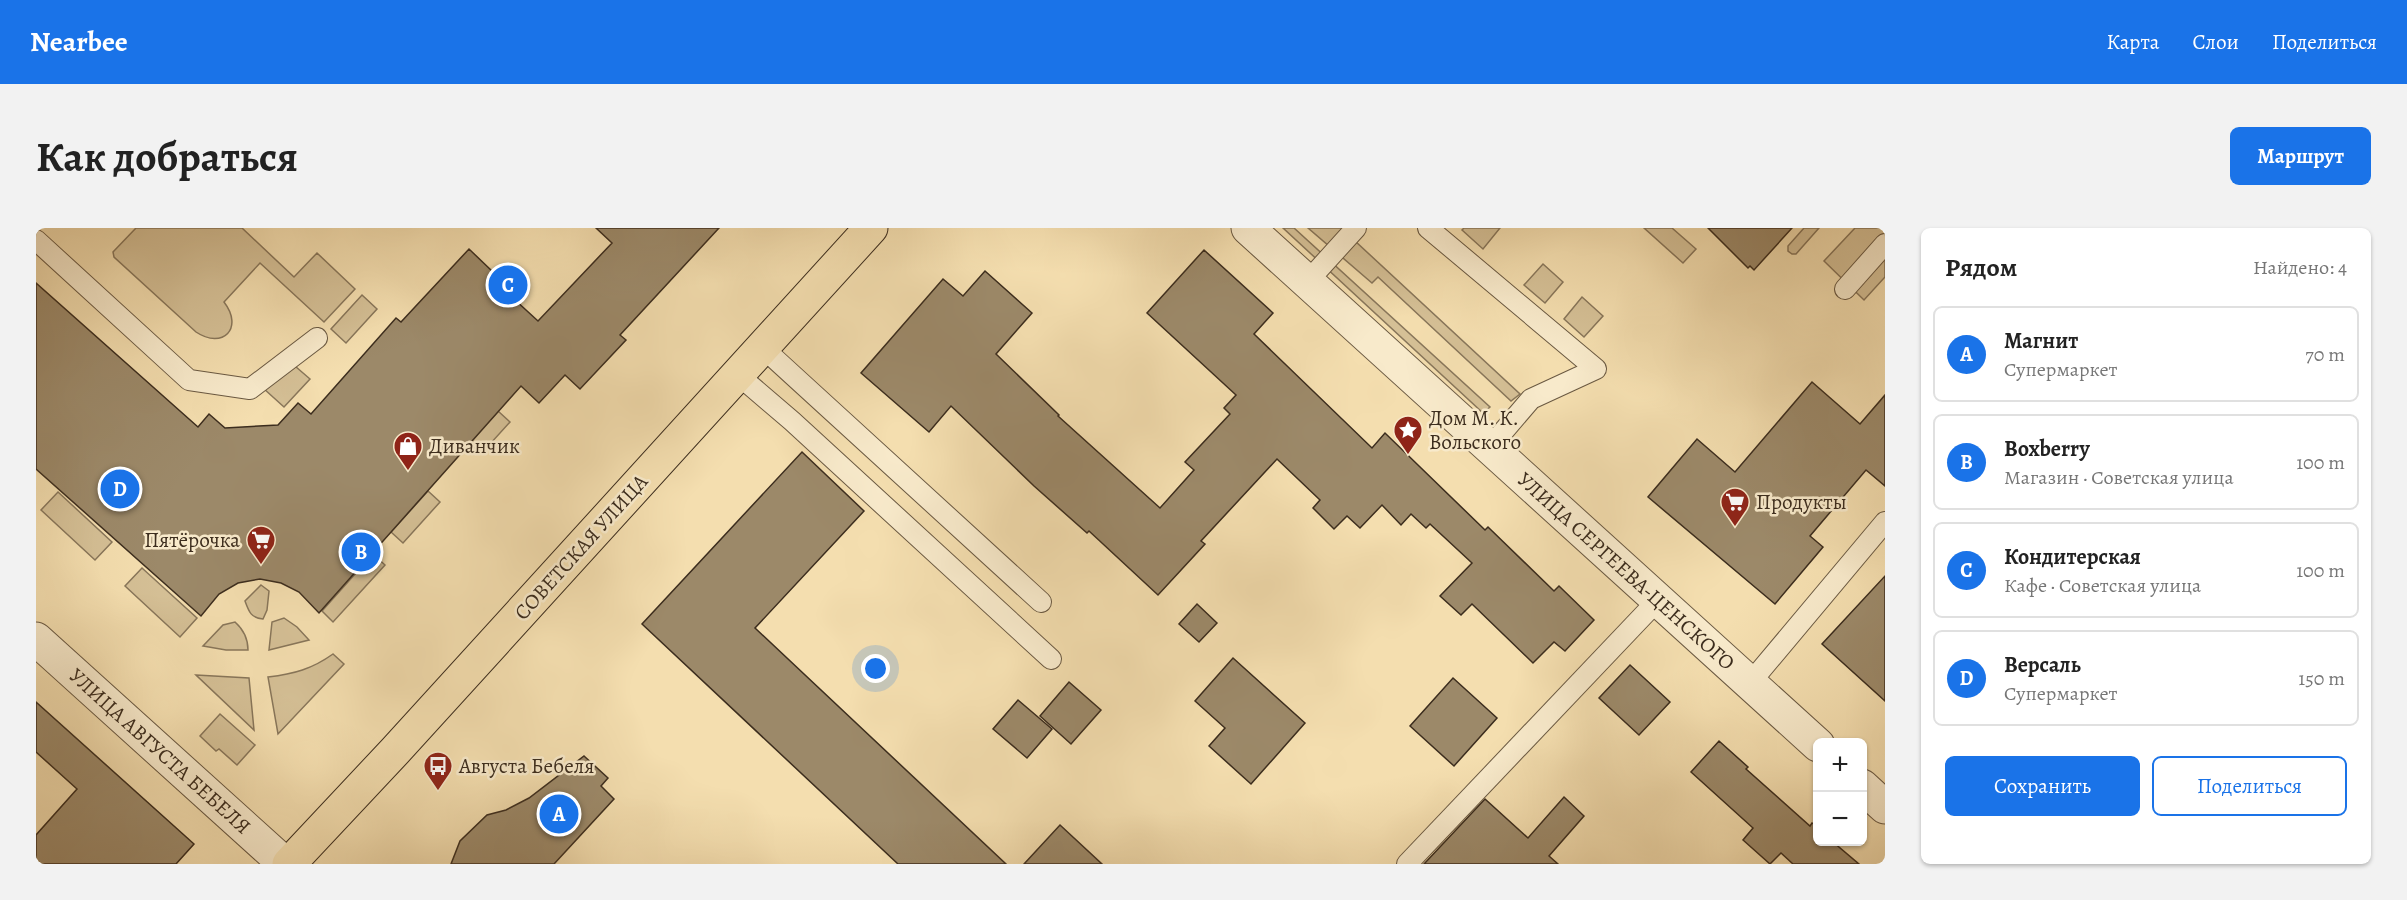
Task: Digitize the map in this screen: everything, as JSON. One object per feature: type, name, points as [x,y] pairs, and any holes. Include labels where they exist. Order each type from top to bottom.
[{"type":"main road","name":"СОВЕТСКАЯ УЛИЦА","points":[[287,864],[396,751],[871,228]]},
{"type":"street","name":"УЛИЦА СЕРГЕЕВА-ЦЕНСКОГО","points":[[1248,228],[1813,740]]},
{"type":"street","name":"УЛИЦА АВГУСТА БЕБЕЛЯ","points":[[36,639],[287,864]]},
{"type":"street","points":[[1867,790],[1885,807]]},
{"type":"lane","points":[[1308,281],[1356,228]]},
{"type":"lane","points":[[1428,228],[1596,369],[1531,399],[1490,447]]},
{"type":"lane","points":[[36,240],[189,380],[250,389],[317,338]]},
{"type":"lane","points":[[1845,288],[1885,244]]},
{"type":"lane","points":[[762,347],[1041,602]]},
{"type":"lane","points":[[737,374],[792,421],[1052,659]]},
{"type":"lane","points":[[1750,683],[1885,522]]},
{"type":"lane","points":[[1407,864],[1658,600]]},
{"type":"shaded area","points":[[136,228],[242,228],[294,277],[317,253],[355,289],[324,322],[260,263],[224,302],[230,311],[232,320],[228,334],[215,339],[206,337],[196,332],[114,257],[113,252]]},
{"type":"shaded area","points":[[1283,228],[1294,228],[1490,407],[1483,413]]},
{"type":"shaded area","points":[[1308,228],[1341,228],[1520,394],[1511,401],[1378,277],[1372,283]]},
{"type":"shaded area","points":[[1464,228],[1500,228],[1483,249],[1462,230]]},
{"type":"shaded area","points":[[1644,228],[1672,228],[1696,249],[1683,263]]},
{"type":"shaded area","points":[[1804,228],[1819,228],[1796,254],[1792,254],[1788,251],[1788,246]]},
{"type":"shaded area","points":[[1855,228],[1885,228],[1885,277],[1864,300],[1824,261]]},
{"type":"shaded area","points":[[1543,264],[1563,282],[1545,303],[1524,285]]},
{"type":"shaded area","points":[[362,295],[377,309],[346,343],[331,329]]},
{"type":"shaded area","points":[[1582,297],[1603,316],[1584,337],[1564,319]]},
{"type":"shaded area","points":[[288,360],[310,379],[284,407],[263,388]]},
{"type":"shaded area","points":[[498,411],[510,422],[481,454],[469,443]]},
{"type":"shaded area","points":[[428,491],[440,502],[403,543],[391,532]]},
{"type":"shaded area","points":[[58,492],[112,542],[95,560],[41,510]]},
{"type":"shaded area","points":[[373,554],[385,565],[333,622],[322,611]]},
{"type":"shaded area","points":[[142,568],[197,618],[180,637],[125,586]]},
{"type":"shaded area","points":[[261,585],[269,591],[267,610],[263,619],[251,614],[245,601]]},
{"type":"shaded area","points":[[284,618],[297,627],[309,640],[269,650],[272,622]]},
{"type":"shaded area","points":[[235,622],[245,634],[248,650],[226,650],[203,646],[223,625]]},
{"type":"shaded area","points":[[333,654],[344,664],[278,734],[268,677],[302,670],[318,664]]},
{"type":"shaded area","points":[[196,675],[249,678],[254,730]]},
{"type":"shaded area","points":[[220,714],[255,745],[237,765],[219,749],[216,751],[200,736]]},
{"type":"building","points":[[596,228],[719,228],[620,335],[626,340],[580,389],[565,375],[539,403],[521,386],[319,613],[299,592],[281,583],[260,579],[238,583],[219,594],[201,616],[36,469],[36,283],[198,427],[209,414],[225,428],[278,425],[298,403],[311,414],[396,318],[401,322],[469,249],[493,272],[489,276],[538,321],[612,243]]},
{"type":"building","points":[[1708,228],[1792,228],[1754,270],[1750,266],[1748,268]]},
{"type":"building","points":[[1204,250],[1273,313],[1254,334],[1372,448],[1385,433],[1485,530],[1488,527],[1554,591],[1559,586],[1594,620],[1565,651],[1554,642],[1533,663],[1472,604],[1461,615],[1440,596],[1472,563],[1430,524],[1426,528],[1411,514],[1401,525],[1382,505],[1360,528],[1347,516],[1334,529],[1313,508],[1320,500],[1277,459],[1201,541],[1205,544],[1158,595],[1089,531],[1087,533],[1034,486],[951,406],[929,432],[861,373],[943,279],[963,296],[985,271],[1032,313],[996,354],[1058,416],[1160,508],[1194,470],[1185,462],[1230,414],[1224,408],[1236,395],[1147,313]]},
{"type":"building","points":[[1812,382],[1860,424],[1885,395],[1885,486],[1866,470],[1810,536],[1823,547],[1775,604],[1648,497],[1697,439],[1735,472]]},
{"type":"building","points":[[802,452],[864,511],[755,628],[1006,864],[898,864],[642,624]]},
{"type":"building","points":[[1885,576],[1885,701],[1822,644]]},
{"type":"building","points":[[1197,604],[1217,623],[1199,642],[1179,624]]},
{"type":"building","points":[[1233,658],[1305,723],[1251,784],[1209,746],[1225,728],[1195,701]]},
{"type":"building","points":[[1630,665],[1670,702],[1639,735],[1599,698]]},
{"type":"building","points":[[1453,678],[1497,718],[1454,766],[1410,726]]},
{"type":"building","points":[[1069,682],[1101,710],[1071,744],[1040,716]]},
{"type":"building","points":[[1018,700],[1052,729],[1027,758],[993,729]]},
{"type":"building","points":[[36,702],[194,844],[176,864],[36,864],[36,835],[77,789],[36,752]]},
{"type":"building","points":[[1719,741],[1748,767],[1746,769],[1810,826],[1813,824],[1813,846],[1838,846],[1859,864],[1793,864],[1781,853],[1770,864],[1743,840],[1753,828],[1691,772]]},
{"type":"building","points":[[584,756],[608,778],[601,786],[614,799],[554,864],[451,864],[460,841],[487,815],[506,810],[529,798]]},
{"type":"building","points":[[1564,797],[1584,816],[1549,856],[1558,864],[1424,864],[1485,799],[1528,838]]},
{"type":"building","points":[[1060,825],[1102,864],[1024,864]]},
{"type":"place","name":"Кондитерская","points":[[508,285]]},
{"type":"place","name":"Дом М. К. Вольского","points":[[1408,456]]},
{"type":"place","name":"Диванчик","points":[[408,472]]},
{"type":"place","name":"Версаль","points":[[120,489]]},
{"type":"place","name":"Продукты","points":[[1735,528]]},
{"type":"place","name":"Boxberry","points":[[361,552]]},
{"type":"place","name":"Пятёрочка","points":[[261,566]]},
{"type":"place","name":"Августа Бебеля","points":[[438,792]]},
{"type":"place","name":"Магнит","points":[[559,814]]}]
